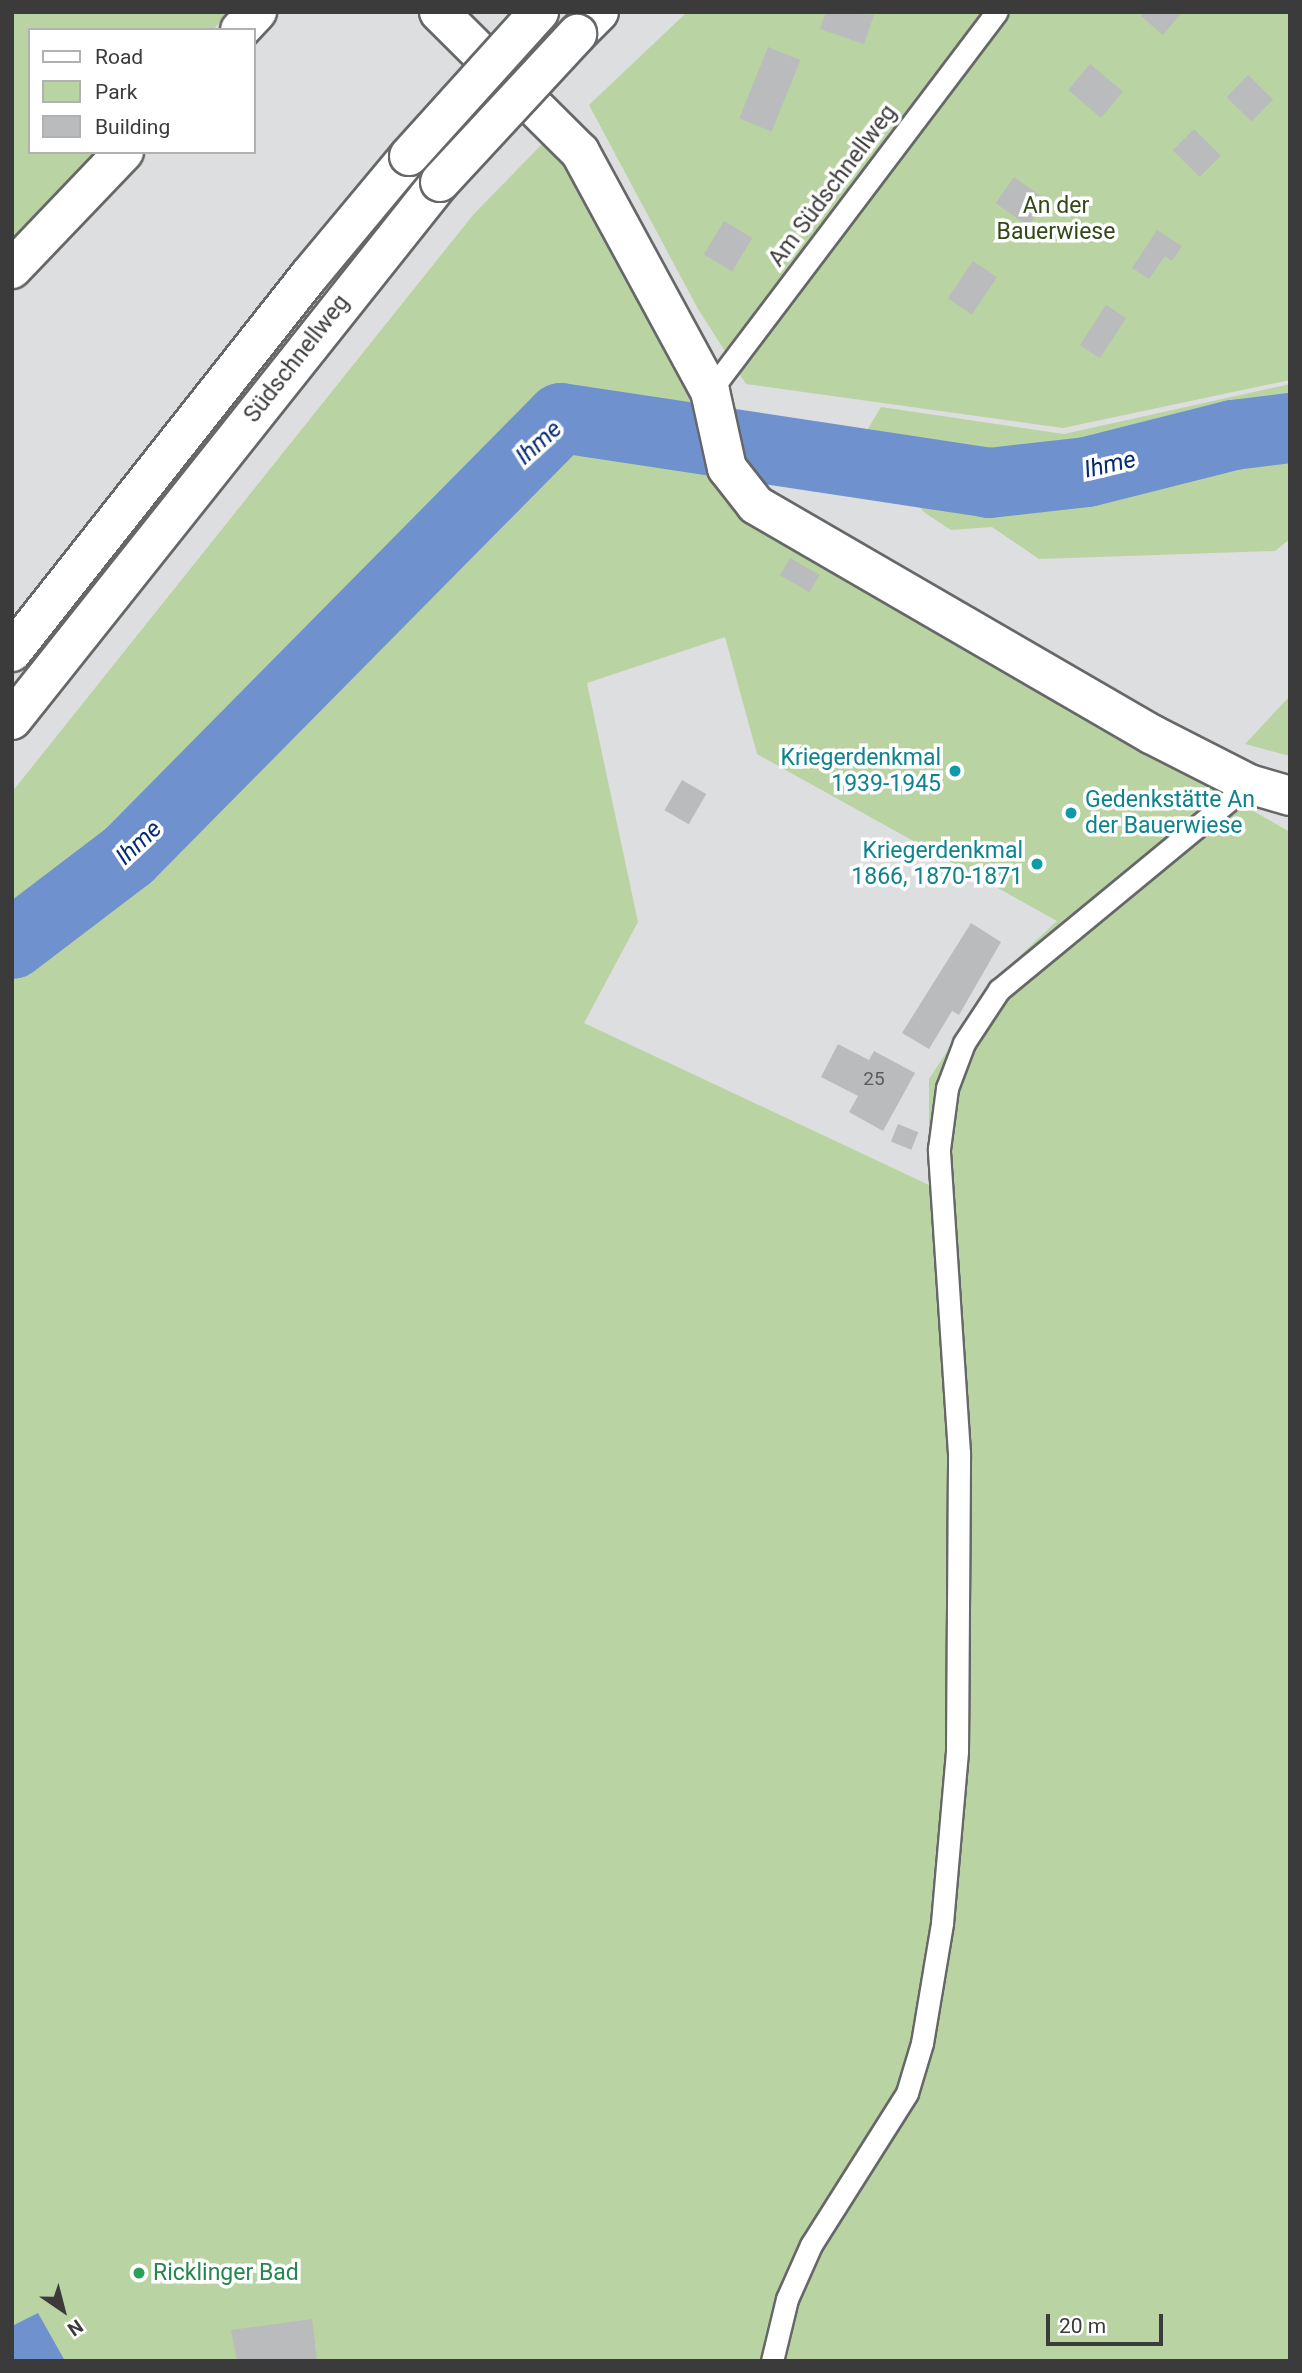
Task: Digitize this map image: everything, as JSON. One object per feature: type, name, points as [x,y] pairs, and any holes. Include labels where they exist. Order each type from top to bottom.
[{"type":"main road","points":[[242,28],[257,12]]},
{"type":"main road","points":[[439,12],[580,152],[711,399],[727,468],[756,505],[1151,734],[1249,784],[1290,796]]},
{"type":"main road","name":"Südschnellweg","points":[[12,652],[409,156],[539,12]]},
{"type":"main road","name":"Südschnellweg","points":[[12,720],[440,182],[588,23]]},
{"type":"main road","points":[[12,269],[122,154]]},
{"type":"lane","name":"Am Südschnellweg","points":[[711,399],[997,12]]},
{"type":"lane","points":[[772,2361],[787,2299],[811,2245],[907,2093],[922,2043],[942,1923],[957,1751],[959,1453],[939,1149],[947,1088],[964,1043],[999,990],[1249,784]]},
{"type":"green space","points":[[12,12],[229,12],[215,28],[28,28],[28,154],[97,154],[12,244]]},
{"type":"green space","name":"An der Bauerwiese","points":[[687,12],[1290,12],[1290,380],[1063,428],[746,384],[698,309],[589,105]]},
{"type":"green space","points":[[546,140],[564,162],[695,402],[714,485],[741,516],[1290,832],[1290,2361],[12,2361],[12,792],[473,215]],"holes":[[[725,637],[757,754],[1057,921],[993,981],[929,1079],[929,1185],[584,1023],[638,922],[587,683]]]},
{"type":"green space","points":[[1290,384],[1290,421],[1230,427],[1085,467],[988,476],[854,452],[881,407],[1064,434]]},
{"type":"green space","points":[[1290,438],[1290,539],[1275,551],[1039,559],[992,527],[951,530],[925,513],[891,477],[993,491],[1089,481],[1230,446]]},
{"type":"green space","points":[[1290,696],[1290,756],[1245,744]]},
{"type":"water","points":[[38,2313],[65,2361],[12,2361],[12,2326]]},
{"type":"building","points":[[826,12],[874,15],[864,44],[820,29]]},
{"type":"building","points":[[1144,12],[1182,12],[1163,35],[1141,16]]},
{"type":"building","points":[[768,47],[800,60],[772,132],[739,118]]},
{"type":"building","points":[[1090,64],[1123,92],[1101,118],[1068,90]]},
{"type":"building","points":[[1248,75],[1273,99],[1252,122],[1226,97]]},
{"type":"building","points":[[1194,129],[1221,156],[1200,177],[1173,150]]},
{"type":"building","points":[[1014,177],[1047,200],[1028,226],[996,203]]},
{"type":"building","points":[[724,221],[752,238],[732,271],[704,254]]},
{"type":"building","points":[[1157,230],[1182,246],[1172,261],[1165,256],[1149,279],[1132,268]]},
{"type":"building","points":[[973,261],[997,277],[972,315],[948,298]]},
{"type":"building","points":[[1106,305],[1126,318],[1100,358],[1080,345]]},
{"type":"building","points":[[790,558],[819,575],[809,592],[780,575]]},
{"type":"building","points":[[682,780],[706,794],[689,824],[664,810]]},
{"type":"building","points":[[971,923],[1001,942],[959,1015],[952,1011],[929,1049],[902,1033]]},
{"type":"building","points":[[838,1044],[869,1060],[874,1051],[915,1073],[883,1131],[849,1112],[858,1096],[821,1077]]},
{"type":"building","points":[[898,1124],[918,1132],[911,1150],[891,1142]]},
{"type":"building","points":[[312,2319],[317,2361],[237,2361],[231,2330]]},
{"type":"waterway","name":"Ihme","points":[[12,944],[128,856],[561,418],[989,483],[1087,472],[1233,435],[1290,428]]},
{"type":"place","name":"Kriegerdenkmal 1939-1945","points":[[955,771]]},
{"type":"place","name":"Gedenkstätte An der Bauerwiese","points":[[1071,813]]},
{"type":"place","name":"Kriegerdenkmal 1866, 1870-1871","points":[[1037,864]]},
{"type":"place","name":"Ricklinger Bad","points":[[139,2273]]}]
